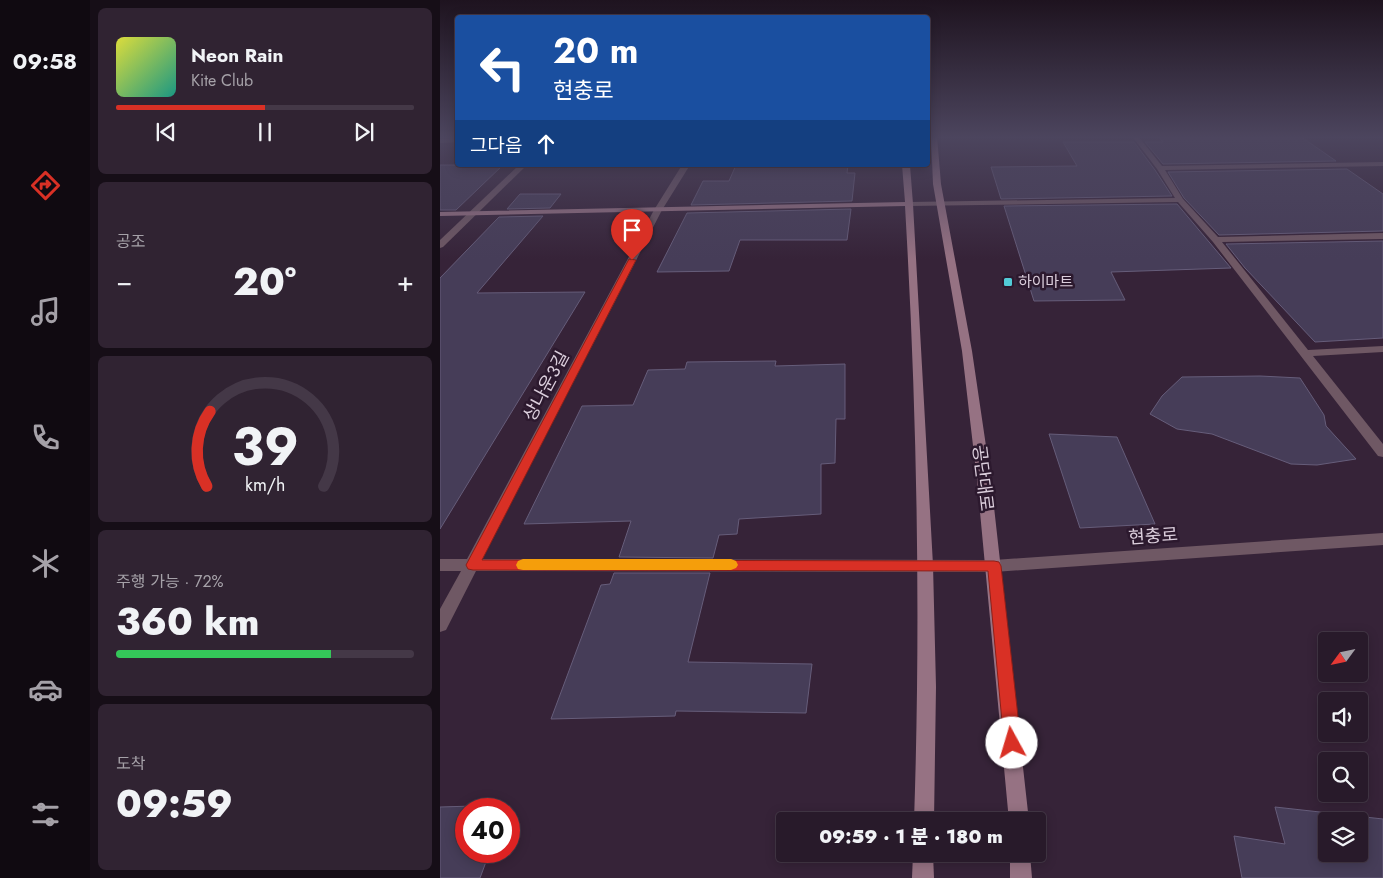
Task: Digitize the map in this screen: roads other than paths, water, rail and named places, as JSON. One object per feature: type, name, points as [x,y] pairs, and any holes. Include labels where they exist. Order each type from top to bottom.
[{"type":"street","points":[[440,245],[511,177]]},
{"type":"street","name":"상나운3길","points":[[440,625],[658,210],[679,177]]},
{"type":"street","points":[[907,177],[913,268],[925,565],[927,687],[924,812]]},
{"type":"street","name":"공단대로","points":[[937,177],[967,351],[994,566],[1018,812]]},
{"type":"street","points":[[1166,177],[1180,200],[1216,240],[1383,453]]},
{"type":"street","points":[[440,214],[941,203],[1180,200]]},
{"type":"street","points":[[1216,240],[1383,236]]},
{"type":"street","points":[[1304,353],[1383,349]]},
{"type":"street","name":"현충로","points":[[440,565],[994,566],[1383,539]]},
{"type":"street","points":[[922,878],[923,862]]},
{"type":"street","points":[[1020,862],[1021,878]]},
{"type":"place","name":"하이마트","points":[[1008,282]]}]
